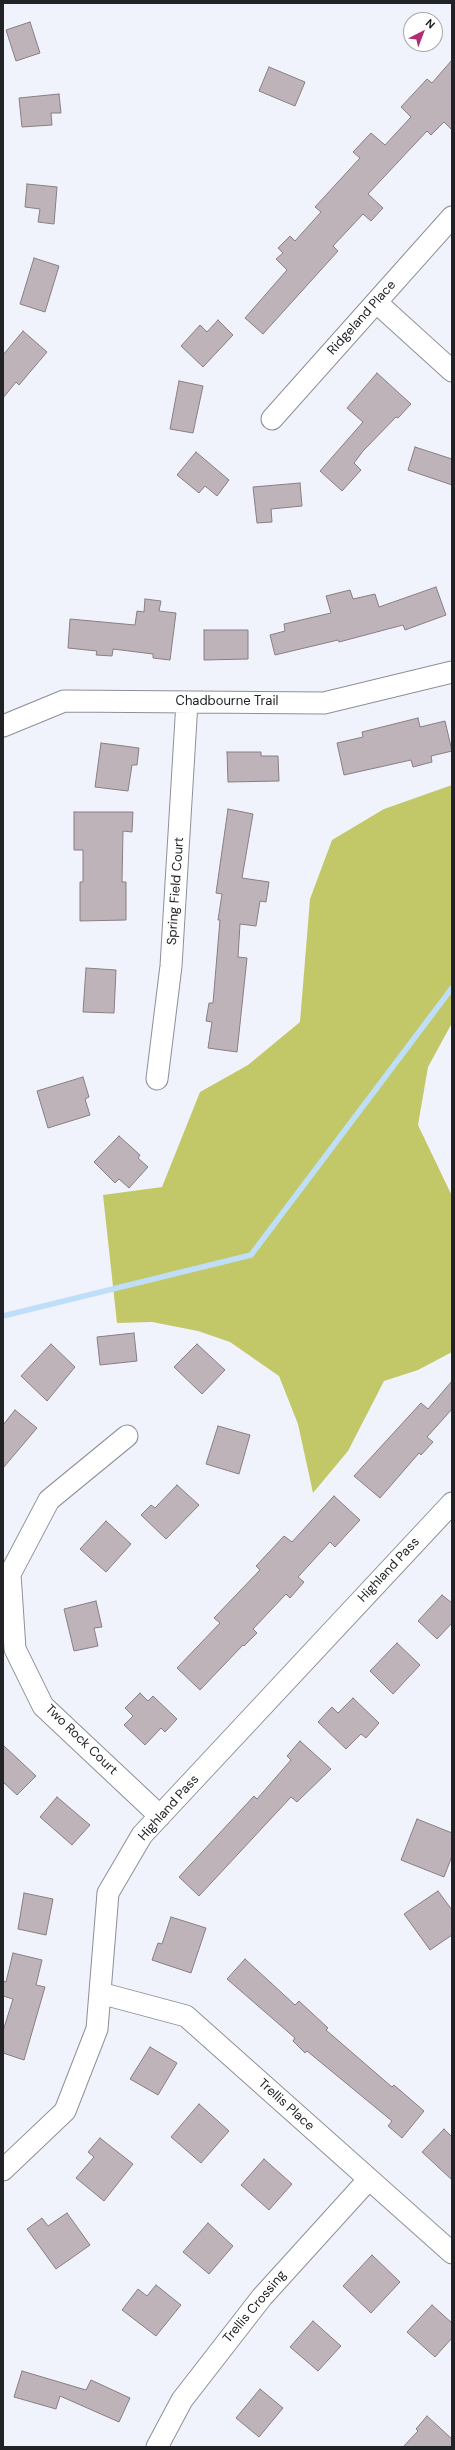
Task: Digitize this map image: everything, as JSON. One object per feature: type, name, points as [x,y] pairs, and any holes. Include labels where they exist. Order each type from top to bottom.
[{"type":"street","name":"Ridgeland Place","points":[[272,419],[452,216]]},
{"type":"street","points":[[376,302],[452,371]]},
{"type":"street","name":"Chadbourne Trail","points":[[3,726],[64,701],[324,703],[452,672]]},
{"type":"street","name":"Spring Field Court","points":[[157,1079],[171,966],[187,702]]},
{"type":"street","name":"Two Rock Court","points":[[127,1436],[49,1500],[6,1573],[15,1650],[43,1706],[160,1816]]},
{"type":"street","name":"Highland Pass","points":[[3,2170],[65,2111],[97,2029],[108,1893],[142,1835],[452,1503]]},
{"type":"street","name":"Trellis Place","points":[[100,1993],[186,2016],[452,2253]]},
{"type":"street","name":"Trellis Crossing","points":[[157,2447],[182,2400],[262,2296],[369,2179]]},
{"type":"green space","points":[[452,785],[452,1023],[428,1067],[418,1125],[452,1196],[452,1352],[418,1370],[384,1381],[348,1451],[313,1493],[298,1424],[279,1376],[230,1342],[198,1331],[152,1322],[117,1323],[103,1195],[162,1187],[200,1092],[248,1065],[300,1022],[310,899],[332,840],[384,809]]},
{"type":"building","points":[[30,22],[40,53],[16,61],[6,30]]},
{"type":"building","points":[[452,60],[452,130],[444,122],[431,135],[427,131],[368,194],[383,208],[371,221],[363,214],[333,246],[338,251],[263,334],[245,318],[287,270],[276,259],[283,253],[278,248],[290,236],[295,241],[321,212],[315,207],[360,158],[353,152],[371,133],[385,145],[411,117],[401,107],[427,79],[432,83]]},
{"type":"building","points":[[269,67],[305,82],[295,106],[259,91]]},
{"type":"building","points":[[59,94],[61,113],[51,113],[52,125],[22,127],[19,98]]},
{"type":"building","points":[[27,184],[57,187],[54,224],[38,222],[40,209],[25,207]]},
{"type":"building","points":[[34,258],[59,266],[45,312],[20,304]]},
{"type":"building","points":[[218,320],[233,335],[203,367],[181,346],[200,325],[207,332]]},
{"type":"building","points":[[23,331],[47,352],[19,385],[16,382],[3,398],[3,355]]},
{"type":"building","points":[[377,373],[411,404],[398,418],[396,417],[363,451],[354,463],[361,470],[342,491],[320,471],[363,422],[347,408]]},
{"type":"building","points":[[179,381],[203,386],[193,433],[170,429]]},
{"type":"building","points":[[415,447],[452,459],[452,485],[408,470]]},
{"type":"building","points":[[196,452],[229,480],[217,496],[205,486],[199,493],[177,475]]},
{"type":"building","points":[[300,483],[302,506],[271,509],[272,522],[257,523],[253,487]]},
{"type":"building","points":[[436,587],[446,615],[405,630],[403,625],[339,642],[338,640],[275,655],[270,635],[285,631],[284,624],[331,613],[326,596],[350,590],[353,599],[375,594],[379,607]]},
{"type":"building","points":[[145,599],[161,601],[159,611],[176,613],[170,660],[153,658],[153,654],[113,649],[112,656],[96,655],[97,651],[68,648],[70,619],[135,625],[137,611],[144,612]]},
{"type":"building","points":[[204,630],[248,630],[248,659],[204,660]]},
{"type":"building","points":[[418,718],[420,727],[445,721],[452,751],[431,756],[432,762],[413,767],[411,760],[344,775],[337,743],[363,737],[362,732]]},
{"type":"building","points":[[101,743],[139,748],[137,765],[132,765],[128,791],[95,787]]},
{"type":"building","points":[[227,752],[261,752],[261,756],[278,756],[279,781],[228,782]]},
{"type":"building","points":[[228,809],[253,814],[242,878],[269,882],[266,902],[260,901],[256,926],[240,924],[238,957],[247,958],[237,1052],[208,1048],[212,1022],[206,1021],[209,1003],[213,1003],[220,920],[218,920],[222,894],[216,893]]},
{"type":"building","points":[[74,812],[133,812],[132,832],[123,831],[122,882],[126,882],[126,920],[80,921],[80,882],[83,882],[83,850],[74,850]]},
{"type":"building","points":[[86,968],[116,970],[114,1013],[83,1012]]},
{"type":"building","points":[[83,1077],[89,1097],[85,1099],[90,1115],[48,1128],[37,1091]]},
{"type":"building","points":[[119,1136],[140,1155],[138,1158],[148,1167],[129,1188],[119,1179],[115,1183],[94,1162]]},
{"type":"building","points":[[134,1333],[137,1361],[100,1365],[97,1337]]},
{"type":"building","points":[[51,1344],[75,1367],[47,1401],[21,1376]]},
{"type":"building","points":[[197,1344],[225,1370],[202,1394],[174,1367]]},
{"type":"building","points":[[452,1381],[452,1409],[427,1437],[433,1442],[421,1455],[419,1453],[380,1498],[354,1476],[421,1403],[428,1409]]},
{"type":"building","points":[[15,1410],[37,1428],[3,1468],[3,1425]]},
{"type":"building","points":[[218,1426],[250,1435],[239,1474],[206,1464]]},
{"type":"building","points":[[177,1485],[199,1505],[166,1539],[141,1515],[151,1505],[155,1508]]},
{"type":"building","points":[[334,1496],[360,1520],[335,1547],[330,1542],[298,1577],[304,1582],[290,1598],[286,1594],[253,1629],[257,1633],[244,1646],[243,1645],[200,1690],[177,1668],[220,1623],[214,1618],[260,1570],[256,1566],[284,1536],[292,1542]]},
{"type":"building","points":[[106,1521],[131,1544],[106,1572],[80,1549]]},
{"type":"building","points":[[442,1595],[452,1603],[452,1623],[437,1639],[418,1621]]},
{"type":"building","points":[[96,1601],[102,1627],[94,1628],[98,1646],[74,1651],[64,1609]]},
{"type":"building","points":[[397,1643],[420,1665],[393,1694],[370,1671]]},
{"type":"building","points":[[140,1693],[148,1701],[153,1696],[177,1719],[165,1732],[161,1728],[145,1745],[124,1725],[133,1716],[125,1708]]},
{"type":"building","points":[[353,1698],[379,1723],[366,1738],[361,1734],[346,1749],[318,1722],[332,1707],[338,1713]]},
{"type":"building","points":[[300,1741],[331,1769],[297,1802],[291,1797],[199,1896],[179,1877],[254,1796],[257,1799],[291,1760],[287,1756]]},
{"type":"building","points":[[3,1745],[36,1776],[17,1795],[3,1782]]},
{"type":"building","points":[[57,1797],[90,1825],[72,1845],[40,1817]]},
{"type":"building","points":[[417,1819],[452,1833],[452,1856],[444,1877],[401,1860]]},
{"type":"building","points":[[438,1891],[452,1910],[452,1935],[430,1950],[404,1914]]},
{"type":"building","points":[[24,1893],[53,1899],[46,1935],[18,1929]]},
{"type":"building","points":[[171,1917],[206,1928],[191,1973],[152,1960],[158,1943],[162,1944]]},
{"type":"building","points":[[13,1953],[42,1960],[36,1985],[45,1987],[24,2060],[3,2053],[3,2031],[13,1999],[3,1996],[3,1981],[6,1982]]},
{"type":"building","points":[[245,1959],[295,2005],[299,2001],[328,2028],[326,2030],[392,2087],[394,2085],[424,2111],[402,2138],[388,2126],[392,2121],[307,2051],[305,2053],[293,2041],[295,2038],[227,1979]]},
{"type":"building","points":[[150,2047],[177,2063],[158,2095],[130,2079]]},
{"type":"building","points":[[199,2104],[229,2131],[201,2163],[171,2137]]},
{"type":"building","points":[[444,2129],[452,2137],[452,2180],[422,2152]]},
{"type":"building","points":[[100,2138],[133,2164],[104,2201],[76,2178],[94,2157],[88,2152]]},
{"type":"building","points":[[264,2159],[292,2184],[269,2210],[241,2185]]},
{"type":"building","points":[[67,2213],[90,2245],[56,2269],[27,2229],[42,2218],[48,2226]]},
{"type":"building","points":[[208,2223],[233,2246],[209,2274],[183,2252]]},
{"type":"building","points":[[372,2255],[400,2282],[371,2313],[343,2286]]},
{"type":"building","points":[[156,2285],[181,2305],[156,2336],[122,2310],[138,2289],[147,2296]]},
{"type":"building","points":[[432,2305],[452,2323],[452,2338],[435,2357],[407,2332]]},
{"type":"building","points":[[313,2321],[341,2346],[318,2371],[290,2347]]},
{"type":"building","points":[[22,2371],[86,2390],[91,2380],[130,2398],[119,2422],[60,2396],[56,2409],[14,2397]]},
{"type":"building","points":[[260,2389],[283,2408],[259,2437],[236,2418]]},
{"type":"building","points":[[427,2416],[452,2439],[452,2447],[403,2447],[418,2431],[416,2429]]},
{"type":"waterway","points":[[3,1316],[251,1255],[452,988]]}]
